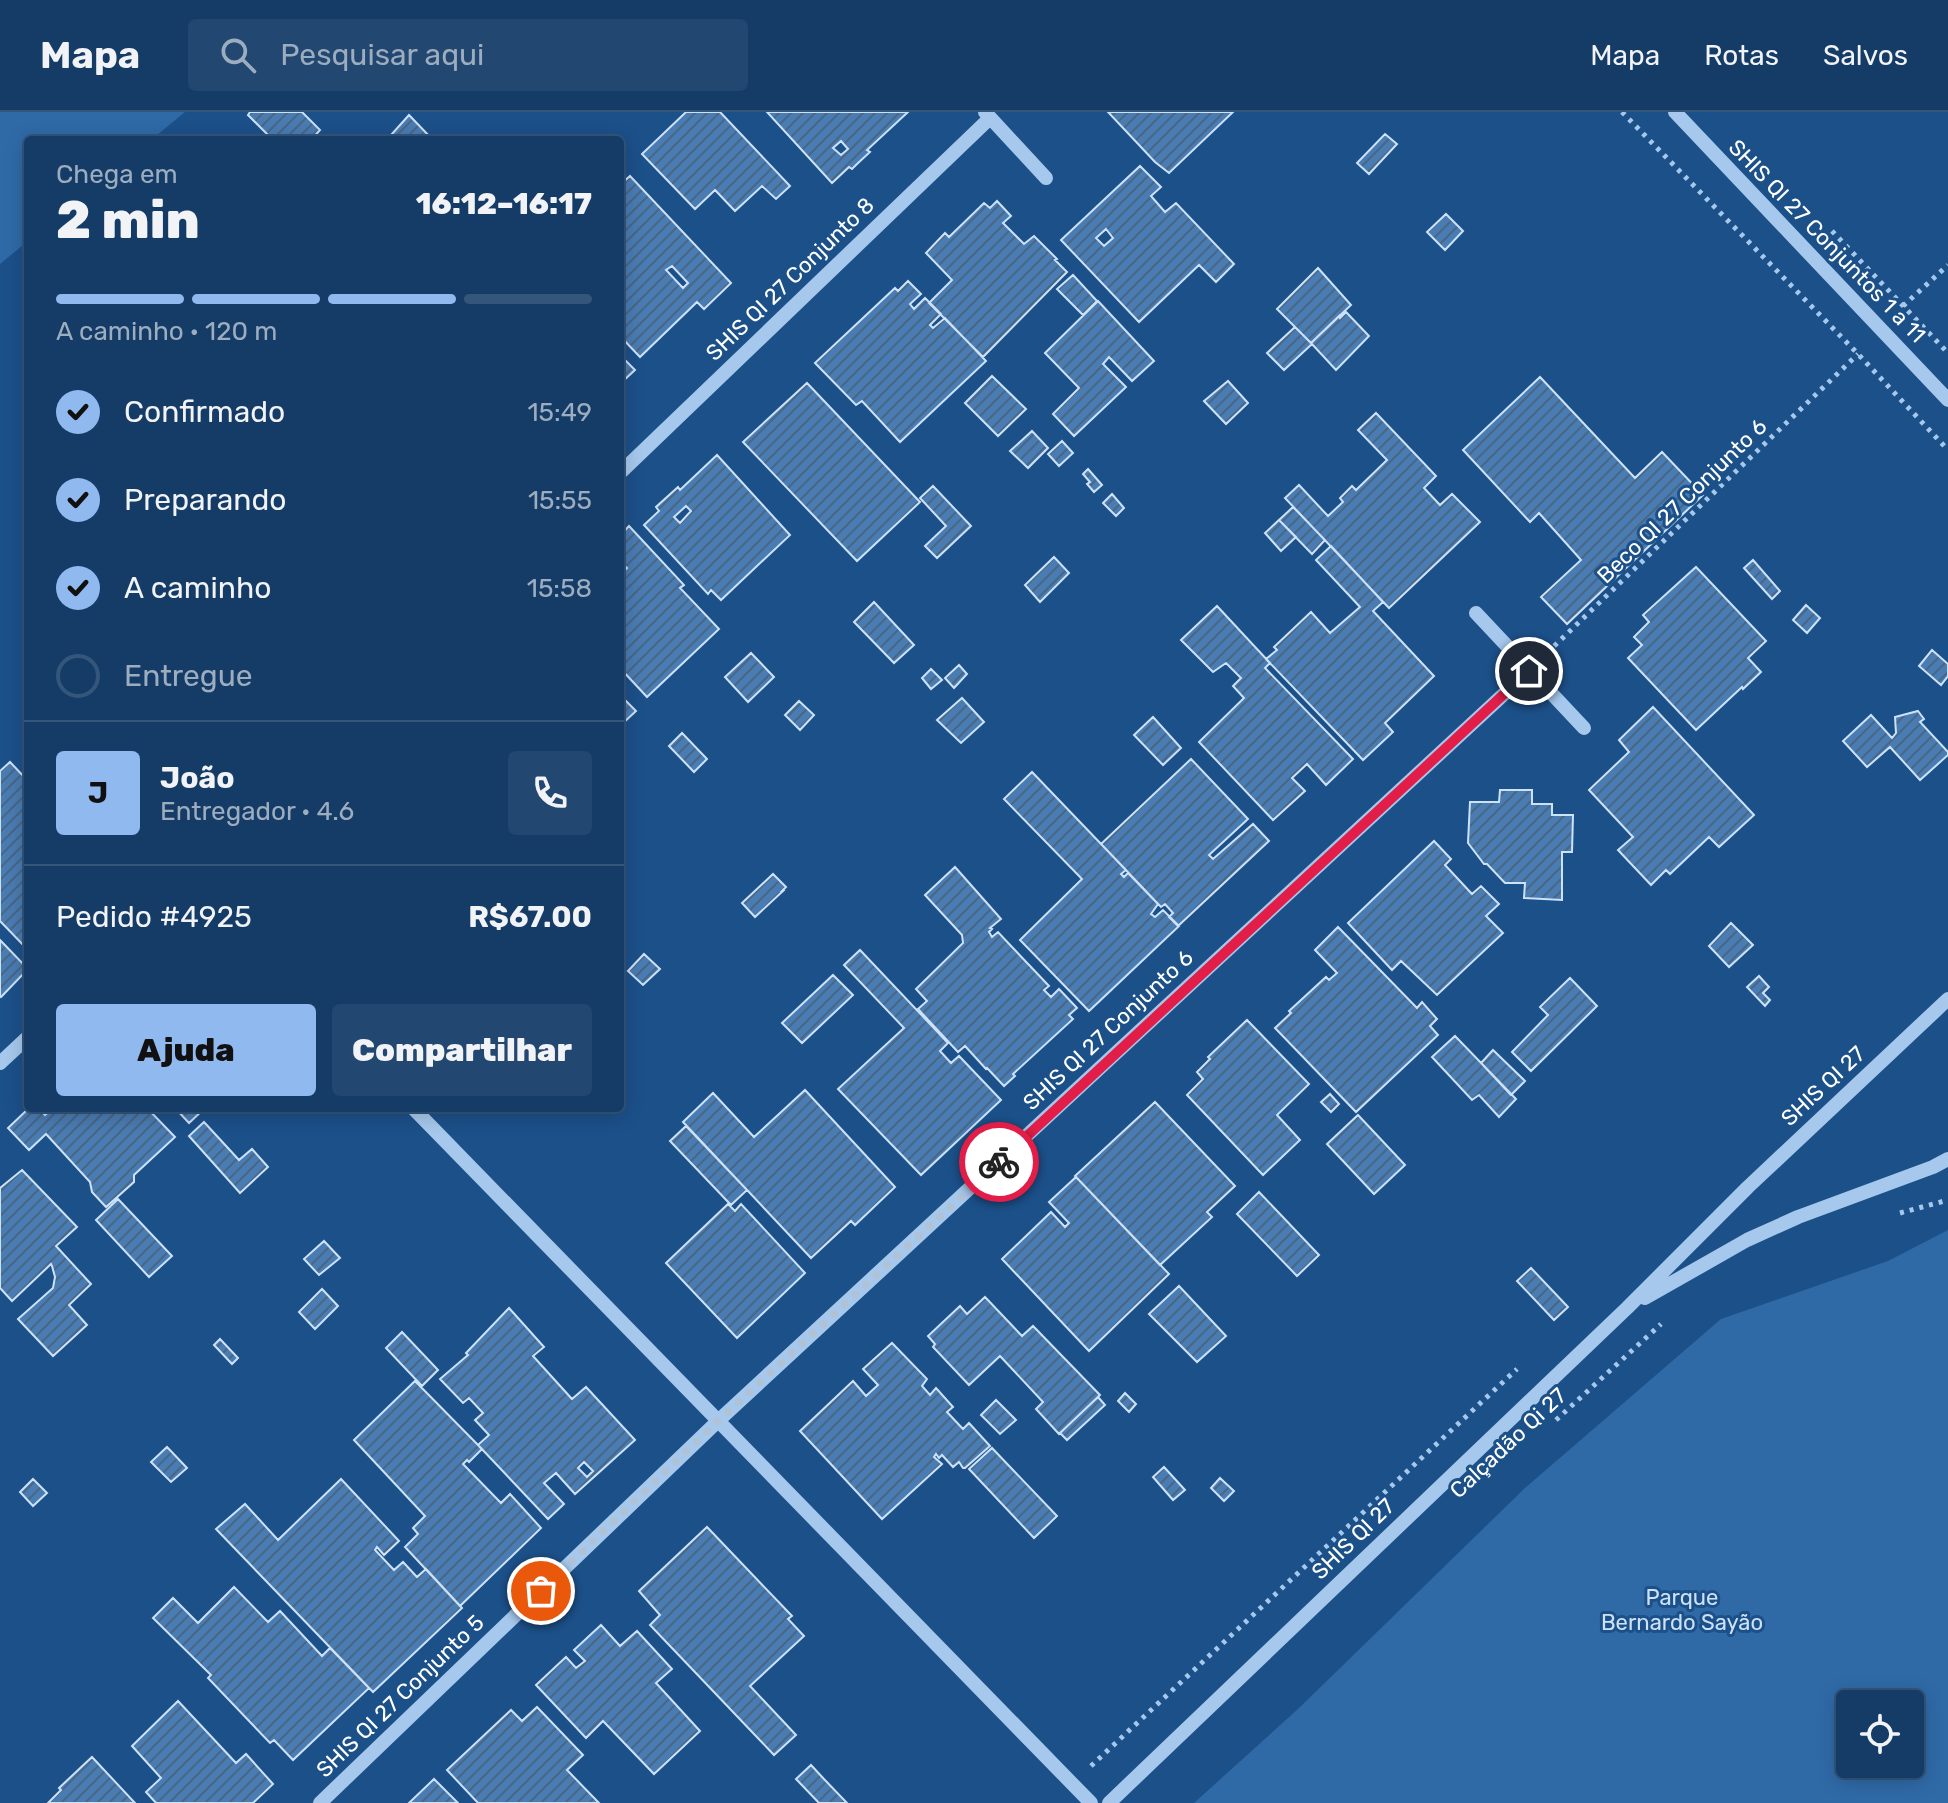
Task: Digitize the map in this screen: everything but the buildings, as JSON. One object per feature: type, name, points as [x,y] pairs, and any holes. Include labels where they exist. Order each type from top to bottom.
[{"type":"street","name":"SHIS QI 27 Conjuntos 1 a 11","points":[[1675,112],[1948,400]]},
{"type":"street","points":[[987,115],[1046,178]]},
{"type":"street","name":"SHIS QI 27 Conjunto 8","points":[[624,469],[987,115]]},
{"type":"street","points":[[1476,613],[1584,728]]},
{"type":"street","name":"SHIS QI 27 Conjunto 6","points":[[718,1421],[1529,671]]},
{"type":"street","name":"SHIS QI 27","points":[[1109,1803],[1627,1308],[1759,1176],[1948,999]]},
{"type":"street","points":[[0,1063],[24,1041]]},
{"type":"street","points":[[417,1112],[1091,1803]]},
{"type":"street","name":"SHIS QI 27","points":[[1627,1308],[1747,1240],[1948,1159]]},
{"type":"street","name":"SHIS QI 27 Conjunto 5","points":[[320,1803],[718,1421]]},
{"type":"path","points":[[1622,112],[1948,450]]},
{"type":"path","points":[[1903,306],[1948,265]]},
{"type":"path","name":"Beco QI 27 Conjunto 6","points":[[1529,671],[1858,354]]},
{"type":"path","points":[[1888,1216],[1948,1200]]},
{"type":"path","name":"Calçadão Qi 27","points":[[1545,1429],[1663,1323]]},
{"type":"path","points":[[1073,1783],[1528,1359]]},
{"type":"green space","points":[[0,112],[185,112],[156,136],[24,136],[24,244],[0,264]]},
{"type":"green space","name":"Parque Bernardo Sayão","points":[[1948,1230],[1948,1803],[1194,1803],[1298,1709],[1525,1488],[1721,1319],[1888,1261]]},
{"type":"way so far","points":[[541,1591],[718,1421],[999,1162]]},
{"type":"route","points":[[999,1162],[1529,671]]}]
